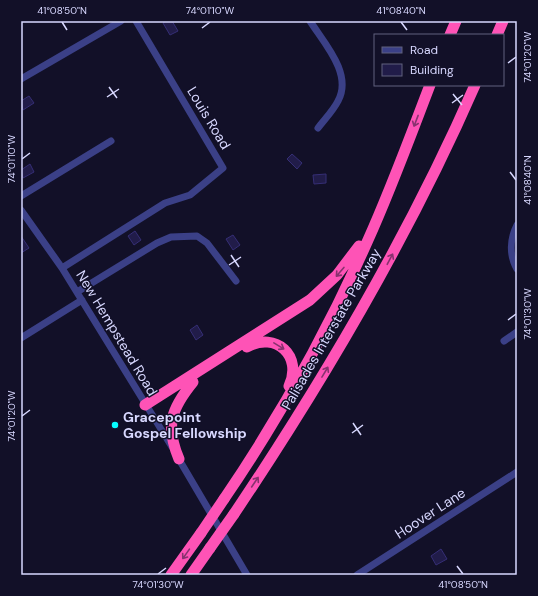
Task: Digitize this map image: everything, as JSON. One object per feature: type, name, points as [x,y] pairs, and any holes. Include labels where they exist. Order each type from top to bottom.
[{"type":"highway","points":[[450,34],[456,21]]},
{"type":"highway","points":[[497,34],[503,21]]},
{"type":"highway","name":"Palisades Interstate Parkway","points":[[172,575],[254,454],[299,378],[330,319],[365,246],[394,178],[430,86]]},
{"type":"highway","name":"Palisades Interstate Parkway","points":[[191,575],[234,514],[312,394],[373,291],[427,187],[475,86]]},
{"type":"highway","points":[[147,407],[299,308],[327,286],[355,253],[394,178]]},
{"type":"highway","points":[[147,407],[193,382],[255,343],[271,342],[282,348],[288,354],[293,367],[292,380],[254,454]]},
{"type":"highway","points":[[179,459],[172,438],[171,420],[179,400],[193,382]]},
{"type":"street","points":[[21,79],[120,21]]},
{"type":"street","name":"Louis Road","points":[[62,268],[165,203],[190,195],[223,168],[136,21]]},
{"type":"street","points":[[310,21],[340,69],[342,81],[342,90],[338,102],[318,128]]},
{"type":"street","points":[[21,196],[111,141]]},
{"type":"street","name":"New Hempstead Road","points":[[21,210],[62,268],[82,300],[179,459],[247,575]]},
{"type":"street","points":[[517,224],[511,239],[512,254],[517,269]]},
{"type":"street","points":[[77,292],[157,243],[171,237],[197,236],[207,243],[236,281]]},
{"type":"street","points":[[21,338],[82,300]]},
{"type":"street","points":[[504,341],[517,332]]},
{"type":"street","name":"Hoover Lane","points":[[357,575],[517,472]]},
{"type":"building","points":[[166,21],[172,21],[178,31],[170,35],[163,23]]},
{"type":"building","points":[[29,96],[34,103],[23,110],[21,101]]},
{"type":"building","points":[[292,154],[302,163],[297,169],[287,159]]},
{"type":"building","points":[[30,164],[34,172],[23,178],[21,170]]},
{"type":"building","points":[[326,174],[326,183],[314,184],[313,175]]},
{"type":"building","points":[[135,231],[141,240],[134,245],[128,236]]},
{"type":"building","points":[[233,235],[240,245],[233,250],[226,239]]},
{"type":"building","points":[[21,236],[29,248],[21,253]]},
{"type":"building","points":[[197,325],[203,335],[196,340],[190,330]]},
{"type":"building","points":[[441,549],[447,559],[436,565],[431,556]]},
{"type":"place","name":"Gracepoint Gospel Fellowship","points":[[115,425]]}]
